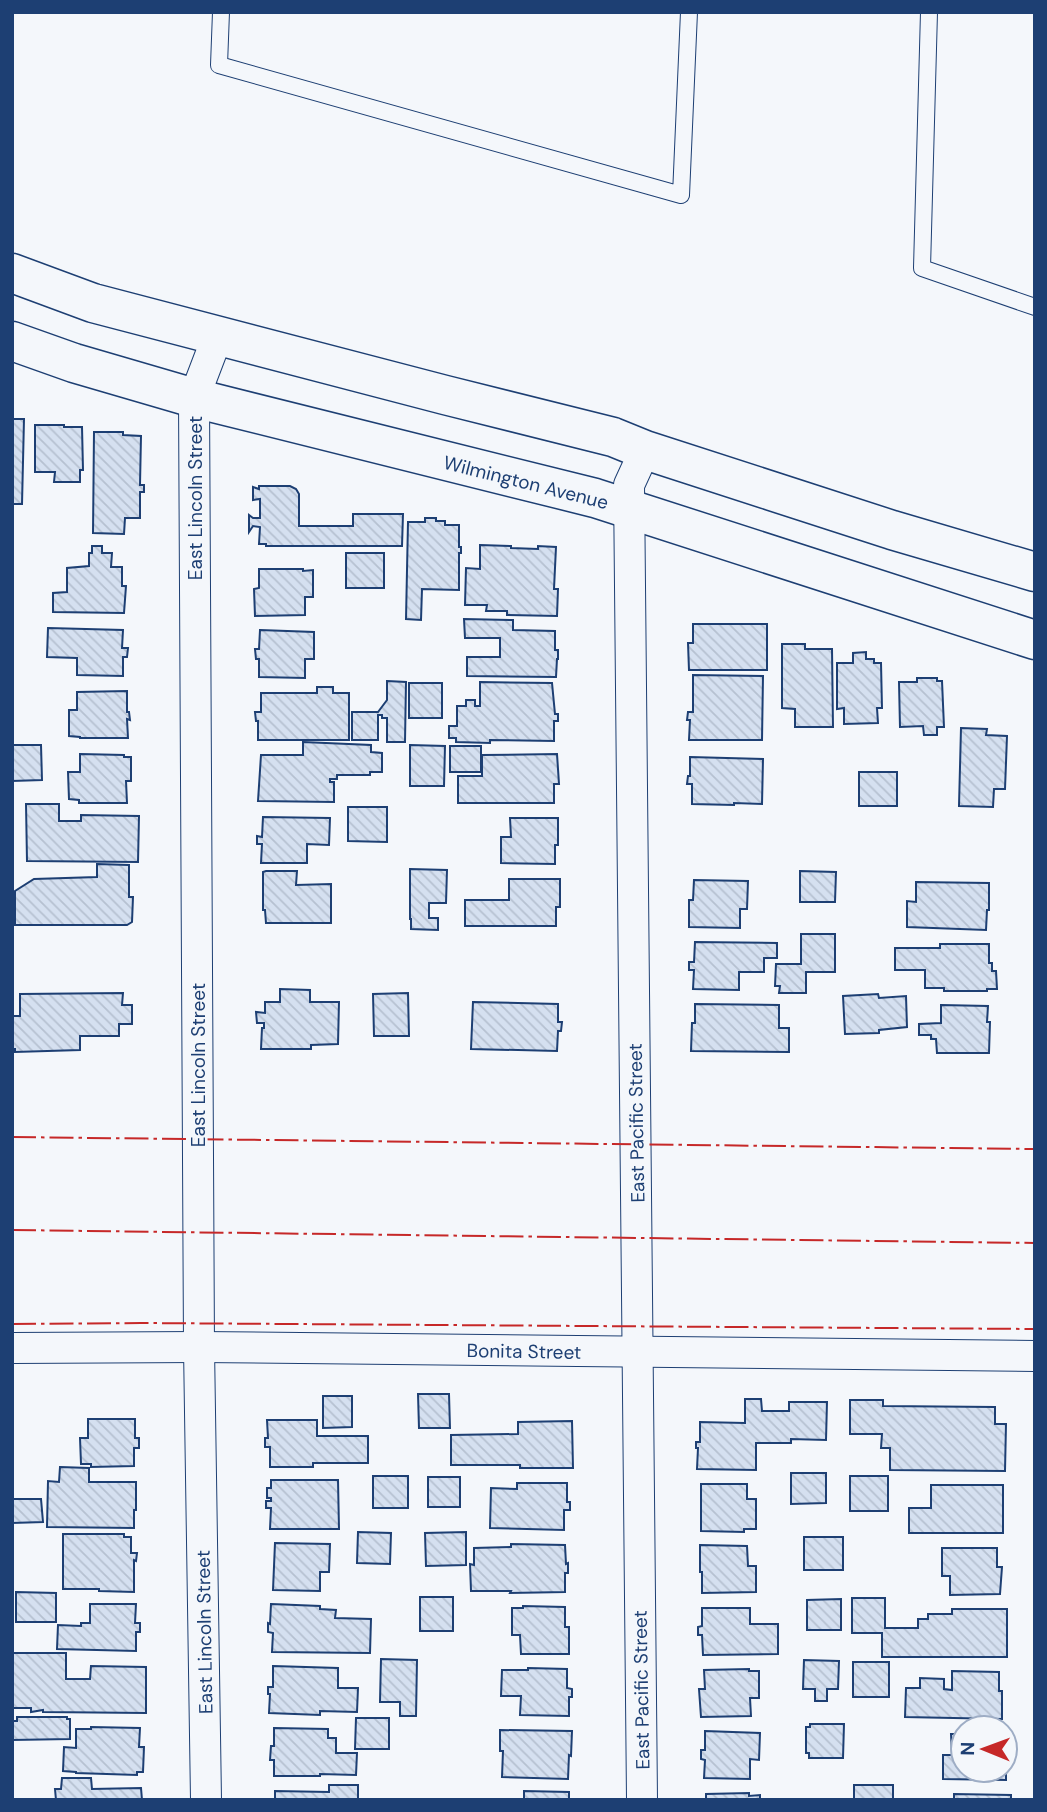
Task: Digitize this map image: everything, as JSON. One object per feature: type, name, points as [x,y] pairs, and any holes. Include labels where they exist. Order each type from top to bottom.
[{"type":"main road","points":[[12,273],[93,303],[613,437],[645,450],[892,530],[1035,572]]},
{"type":"main road","name":"Wilmington Avenue","points":[[12,341],[74,363],[194,398],[596,498],[1035,640]]},
{"type":"street","name":"East Lincoln Street","points":[[206,1800],[199,1347],[194,398],[218,335]]},
{"type":"street","name":"East Pacific Street","points":[[642,1800],[629,485],[645,450]]},
{"type":"street","name":"Bonita Street","points":[[12,1348],[199,1347],[1035,1356]]},
{"type":"lane","points":[[221,12],[219,65],[681,195],[689,12]]},
{"type":"lane","points":[[929,12],[922,268],[1035,307]]},
{"type":"building","points":[[12,419],[24,419],[22,504],[12,504]]},
{"type":"building","points":[[35,425],[82,427],[83,470],[80,470],[80,482],[54,482],[55,472],[35,472]]},
{"type":"building","points":[[94,432],[123,432],[123,435],[141,436],[140,485],[144,485],[144,492],[140,492],[140,518],[125,518],[124,534],[93,533]]},
{"type":"building","points":[[259,486],[290,486],[296,489],[299,494],[299,526],[353,526],[353,514],[403,514],[402,546],[259,544],[260,527],[253,526],[249,532],[249,515],[260,518],[260,499],[253,500],[253,487],[259,489]]},
{"type":"building","points":[[425,518],[445,521],[445,525],[459,525],[459,590],[422,589],[421,620],[406,619],[408,522],[425,522]]},
{"type":"building","points":[[480,545],[538,549],[538,546],[556,547],[554,589],[558,589],[557,616],[507,615],[507,611],[486,611],[487,605],[465,605],[466,568],[480,569]]},
{"type":"building","points":[[92,546],[102,546],[102,553],[112,553],[111,567],[122,567],[122,586],[126,586],[124,613],[53,612],[53,593],[67,592],[67,568],[89,566]]},
{"type":"building","points":[[346,553],[384,553],[384,588],[346,588]]},
{"type":"building","points":[[259,569],[313,570],[313,597],[305,597],[305,615],[255,616],[254,589],[259,588]]},
{"type":"building","points":[[464,619],[513,620],[513,630],[555,631],[555,650],[558,650],[556,677],[467,676],[467,657],[500,657],[500,638],[465,638]]},
{"type":"building","points":[[693,624],[767,624],[767,670],[689,670],[688,643],[693,643]]},
{"type":"building","points":[[48,628],[123,630],[122,648],[128,648],[127,657],[123,657],[123,676],[77,675],[77,658],[47,657]]},
{"type":"building","points":[[260,630],[314,632],[314,659],[305,659],[305,678],[259,677],[259,659],[256,659],[255,649],[259,649]]},
{"type":"building","points":[[782,644],[805,644],[805,649],[832,649],[833,727],[795,727],[795,709],[782,708]]},
{"type":"building","points":[[866,652],[866,659],[881,663],[882,708],[877,708],[878,723],[844,724],[844,708],[837,709],[837,663],[853,663],[853,653]]},
{"type":"building","points":[[693,675],[763,676],[762,740],[689,740],[690,720],[687,720],[688,712],[693,712]]},
{"type":"building","points":[[917,678],[937,678],[937,681],[942,681],[944,727],[937,727],[937,735],[924,735],[923,726],[900,727],[899,682],[917,682]]},
{"type":"building","points":[[387,681],[406,682],[405,742],[387,742],[387,718],[382,718],[382,715],[378,715],[378,740],[352,740],[352,712],[378,712],[387,700]]},
{"type":"building","points":[[480,682],[552,683],[555,714],[558,714],[558,721],[554,721],[554,741],[490,740],[490,743],[456,742],[456,738],[449,738],[449,726],[457,726],[457,706],[466,706],[466,700],[475,700],[475,706],[480,706]]},
{"type":"building","points":[[409,683],[442,683],[442,718],[409,718]]},
{"type":"building","points":[[317,687],[333,687],[333,693],[349,693],[349,740],[258,740],[255,712],[261,712],[261,693],[317,693]]},
{"type":"building","points":[[127,691],[127,712],[130,720],[127,719],[128,738],[69,736],[69,710],[77,710],[77,692]]},
{"type":"building","points":[[961,728],[987,729],[986,735],[1007,736],[1005,789],[994,789],[993,807],[959,806]]},
{"type":"building","points":[[303,742],[371,745],[371,752],[382,753],[382,772],[370,772],[370,775],[337,775],[337,779],[330,779],[330,782],[334,782],[334,802],[258,801],[261,755],[303,755]]},
{"type":"building","points":[[12,745],[41,745],[42,780],[12,781]]},
{"type":"building","points":[[410,745],[445,746],[444,786],[410,786]]},
{"type":"building","points":[[450,746],[481,746],[481,772],[450,772]]},
{"type":"building","points":[[80,754],[131,757],[131,781],[126,781],[127,803],[79,803],[79,800],[69,799],[68,772],[80,772]]},
{"type":"building","points":[[557,754],[559,784],[554,784],[554,803],[458,803],[458,776],[482,776],[482,755]]},
{"type":"building","points":[[690,757],[763,759],[762,804],[692,804],[692,784],[687,784]]},
{"type":"building","points":[[859,772],[897,772],[897,806],[859,806]]},
{"type":"building","points":[[26,804],[59,804],[59,821],[81,821],[81,815],[139,816],[138,862],[27,861]]},
{"type":"building","points":[[348,807],[387,807],[387,842],[348,841]]},
{"type":"building","points":[[263,817],[330,818],[329,845],[307,844],[307,863],[261,863],[262,844],[257,844],[257,836],[262,837]]},
{"type":"building","points":[[510,818],[558,818],[555,864],[501,863],[501,837],[511,837]]},
{"type":"building","points":[[97,864],[129,865],[129,897],[133,897],[132,922],[127,925],[15,925],[15,891],[34,879],[97,877]]},
{"type":"building","points":[[410,869],[447,870],[446,903],[429,903],[429,918],[438,918],[438,930],[411,929]]},
{"type":"building","points":[[297,871],[296,885],[331,884],[331,923],[266,923],[263,910],[263,872]]},
{"type":"building","points":[[800,871],[836,872],[835,902],[800,902]]},
{"type":"building","points":[[509,879],[560,879],[560,907],[556,907],[556,926],[465,926],[465,900],[509,900]]},
{"type":"building","points":[[694,880],[748,881],[747,909],[740,909],[740,928],[689,927],[689,900],[693,900]]},
{"type":"building","points":[[916,882],[989,883],[986,930],[907,927],[907,901],[916,902]]},
{"type":"building","points":[[801,934],[835,934],[835,972],[806,972],[806,993],[779,993],[780,986],[775,986],[776,964],[801,964]]},
{"type":"building","points":[[695,942],[777,943],[777,958],[764,958],[764,972],[739,972],[739,990],[693,989],[694,970],[689,970],[689,962],[694,962]]},
{"type":"building","points":[[940,944],[989,944],[989,963],[992,963],[992,971],[996,971],[997,989],[944,991],[944,988],[925,988],[925,970],[895,970],[895,948],[940,948]]},
{"type":"building","points":[[280,989],[310,990],[310,1002],[339,1002],[338,1044],[311,1045],[311,1049],[261,1049],[264,1023],[257,1023],[256,1012],[265,1013],[265,1002],[280,1002]]},
{"type":"building","points":[[123,993],[122,1005],[132,1005],[132,1024],[119,1024],[119,1036],[80,1036],[80,1050],[15,1052],[15,1049],[12,1049],[12,1016],[20,1016],[20,994]]},
{"type":"building","points":[[408,993],[409,1036],[374,1036],[373,994]]},
{"type":"building","points":[[878,994],[879,998],[906,996],[907,1027],[879,1030],[879,1033],[845,1034],[843,996]]},
{"type":"building","points":[[473,1002],[558,1004],[558,1022],[562,1022],[561,1031],[558,1031],[557,1051],[471,1049]]},
{"type":"building","points":[[695,1004],[779,1005],[779,1028],[789,1028],[789,1052],[691,1051]]},
{"type":"building","points":[[941,1005],[988,1006],[989,1053],[937,1053],[936,1039],[931,1039],[931,1035],[919,1035],[919,1024],[941,1023]]},
{"type":"building","points":[[418,1394],[449,1394],[450,1428],[419,1428]]},
{"type":"building","points":[[323,1396],[352,1396],[352,1427],[323,1428]]},
{"type":"building","points":[[745,1399],[761,1399],[762,1411],[789,1411],[789,1402],[827,1402],[826,1440],[791,1439],[791,1443],[756,1443],[756,1470],[697,1469],[696,1442],[700,1442],[700,1422],[745,1423]]},
{"type":"building","points":[[850,1400],[883,1400],[883,1406],[995,1407],[995,1424],[1006,1424],[1005,1471],[890,1470],[890,1448],[881,1448],[882,1434],[850,1434]]},
{"type":"building","points":[[88,1419],[135,1419],[135,1438],[139,1438],[139,1448],[134,1448],[134,1466],[91,1467],[91,1464],[81,1464],[80,1438],[88,1438]]},
{"type":"building","points":[[267,1420],[317,1420],[317,1436],[368,1436],[368,1463],[313,1463],[313,1467],[270,1467],[270,1447],[265,1447],[265,1438],[268,1438]]},
{"type":"building","points":[[572,1421],[573,1468],[451,1465],[451,1435],[518,1434],[518,1422]]},
{"type":"building","points":[[60,1467],[89,1468],[89,1482],[136,1482],[134,1528],[47,1527],[48,1481],[59,1482]]},
{"type":"building","points":[[791,1473],[826,1473],[826,1503],[791,1504]]},
{"type":"building","points":[[373,1476],[408,1476],[408,1508],[373,1508]]},
{"type":"building","points":[[850,1476],[888,1476],[888,1511],[850,1511]]},
{"type":"building","points":[[428,1477],[460,1477],[460,1507],[428,1507]]},
{"type":"building","points":[[271,1480],[338,1480],[339,1529],[270,1529],[271,1508],[266,1508],[266,1501],[271,1501],[271,1498],[267,1498],[267,1488],[271,1488]]},
{"type":"building","points":[[517,1483],[567,1483],[570,1510],[564,1510],[564,1530],[490,1528],[491,1488],[517,1489]]},
{"type":"building","points":[[701,1484],[747,1484],[747,1499],[756,1499],[756,1529],[744,1529],[744,1532],[701,1531]]},
{"type":"building","points":[[931,1485],[1003,1485],[1003,1533],[909,1533],[909,1508],[931,1508]]},
{"type":"building","points":[[12,1499],[41,1499],[43,1522],[12,1523]]},
{"type":"building","points":[[358,1532],[391,1533],[390,1564],[357,1563]]},
{"type":"building","points":[[466,1532],[466,1565],[426,1566],[425,1533]]},
{"type":"building","points":[[63,1534],[124,1534],[124,1537],[131,1537],[131,1553],[137,1553],[136,1561],[134,1560],[134,1592],[63,1589]]},
{"type":"building","points":[[804,1537],[843,1537],[843,1570],[804,1570]]},
{"type":"building","points":[[275,1543],[330,1544],[329,1572],[320,1572],[320,1591],[273,1590]]},
{"type":"building","points":[[511,1544],[565,1545],[568,1573],[565,1573],[565,1592],[471,1591],[470,1564],[474,1565],[474,1548],[511,1547]]},
{"type":"building","points":[[700,1545],[747,1546],[748,1566],[756,1566],[756,1592],[702,1593]]},
{"type":"building","points":[[942,1548],[997,1548],[997,1567],[1002,1567],[1000,1594],[950,1595],[950,1576],[942,1576]]},
{"type":"building","points":[[16,1592],[56,1593],[56,1622],[16,1622]]},
{"type":"building","points":[[420,1597],[453,1597],[453,1631],[420,1631]]},
{"type":"building","points":[[852,1598],[885,1598],[885,1628],[918,1628],[918,1619],[928,1619],[928,1614],[952,1614],[952,1609],[1007,1609],[1007,1657],[882,1657],[882,1633],[852,1633]]},
{"type":"building","points":[[841,1599],[841,1630],[807,1630],[807,1600]]},
{"type":"building","points":[[90,1604],[136,1604],[135,1623],[140,1623],[140,1632],[136,1632],[136,1651],[57,1649],[58,1625],[81,1626],[81,1623],[90,1623]]},
{"type":"building","points":[[271,1604],[320,1606],[320,1609],[336,1610],[335,1618],[371,1619],[370,1653],[272,1652],[273,1633],[268,1632]]},
{"type":"building","points":[[565,1607],[565,1627],[569,1627],[569,1654],[521,1654],[520,1635],[512,1635],[512,1608]]},
{"type":"building","points":[[702,1608],[750,1608],[750,1624],[778,1624],[778,1654],[703,1655],[702,1635],[698,1635],[698,1627],[702,1626]]},
{"type":"building","points":[[12,1653],[66,1653],[66,1679],[90,1679],[91,1666],[146,1667],[146,1713],[43,1710],[31,1712],[31,1708],[12,1708]]},
{"type":"building","points":[[381,1659],[417,1660],[416,1716],[400,1716],[400,1702],[380,1702]]},
{"type":"building","points":[[804,1660],[839,1661],[838,1689],[827,1689],[827,1701],[815,1701],[815,1689],[803,1689]]},
{"type":"building","points":[[853,1662],[889,1662],[889,1697],[853,1697]]},
{"type":"building","points":[[273,1666],[338,1668],[338,1688],[358,1688],[357,1712],[320,1711],[320,1715],[269,1713],[268,1687],[273,1687]]},
{"type":"building","points":[[567,1669],[567,1688],[572,1689],[569,1716],[520,1715],[521,1696],[501,1696],[502,1670]]},
{"type":"building","points":[[704,1670],[759,1671],[759,1698],[750,1698],[751,1716],[701,1717],[699,1689],[705,1689]]},
{"type":"building","points":[[952,1671],[999,1672],[1002,1714],[949,1714],[949,1718],[905,1717],[906,1688],[920,1688],[920,1678],[944,1679],[944,1689],[952,1690]]},
{"type":"building","points":[[17,1717],[67,1717],[70,1719],[70,1739],[12,1740],[12,1721],[17,1721]]},
{"type":"building","points":[[356,1718],[389,1718],[389,1749],[355,1749]]},
{"type":"building","points":[[810,1724],[844,1724],[843,1758],[809,1758],[809,1753],[806,1753],[806,1727],[810,1727]]},
{"type":"building","points":[[140,1728],[139,1747],[144,1747],[143,1772],[137,1772],[137,1775],[63,1771],[64,1747],[76,1748],[76,1729]]},
{"type":"building","points":[[274,1728],[328,1729],[328,1738],[336,1738],[336,1753],[357,1753],[356,1775],[274,1776],[274,1760],[270,1760],[271,1746],[274,1746]]},
{"type":"building","points":[[500,1730],[572,1731],[568,1779],[502,1777],[503,1751],[500,1751]]},
{"type":"building","points":[[705,1731],[760,1733],[759,1760],[750,1759],[750,1779],[704,1778],[705,1760],[701,1759],[701,1750],[705,1750]]},
{"type":"building","points":[[943,1755],[949,1755],[949,1779],[943,1779]]},
{"type":"building","points":[[62,1778],[91,1778],[92,1789],[141,1788],[142,1800],[56,1800],[55,1789],[61,1789]]},
{"type":"building","points":[[329,1785],[358,1785],[358,1800],[275,1800],[275,1791],[329,1792]]},
{"type":"building","points":[[854,1785],[893,1785],[893,1800],[854,1800]]},
{"type":"building","points":[[524,1791],[569,1792],[569,1800],[524,1800]]},
{"type":"building","points":[[749,1793],[749,1796],[760,1795],[760,1800],[706,1800],[706,1794]]},
{"type":"building","points":[[954,1794],[1011,1795],[1011,1800],[954,1800]]},
{"type":"power","points":[[12,1137],[1035,1149]]},
{"type":"power","points":[[12,1230],[1035,1243]]},
{"type":"power","points":[[12,1324],[1035,1329]]}]
